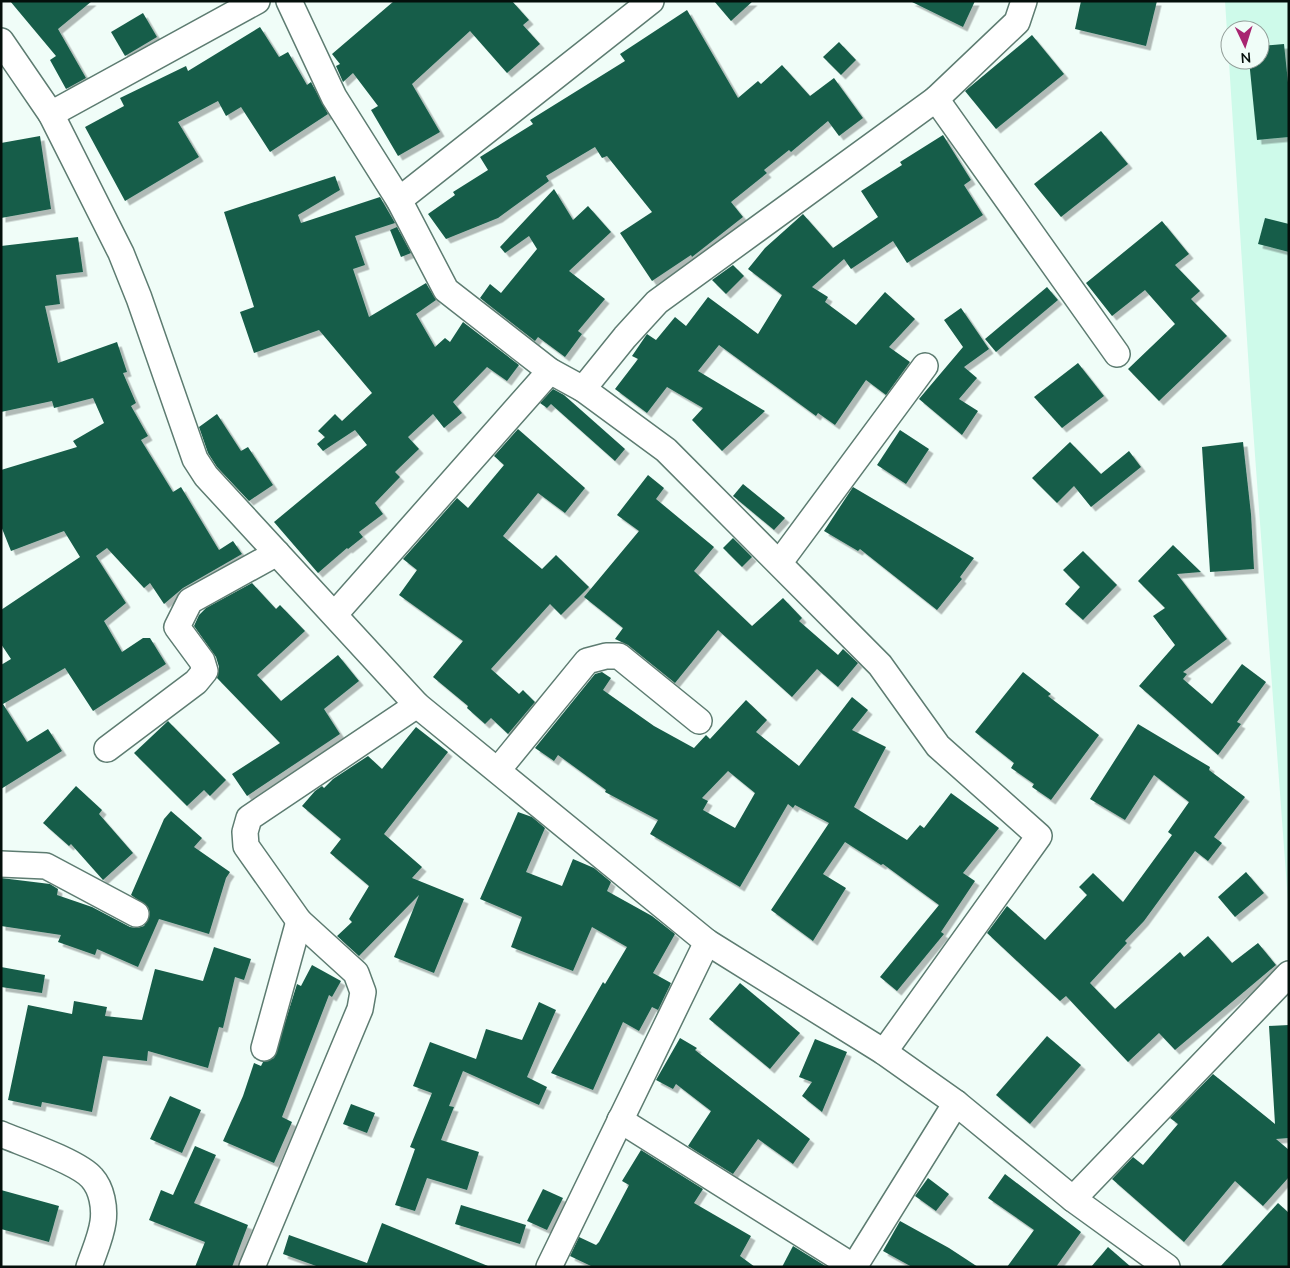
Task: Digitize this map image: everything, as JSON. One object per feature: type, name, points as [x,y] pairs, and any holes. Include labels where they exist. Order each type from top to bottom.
[{"type":"street","points":[[51,114],[257,1]]},
{"type":"street","points":[[290,1],[334,97],[399,200],[446,290],[550,371],[583,389],[666,450],[780,562],[880,665],[938,746],[1039,836],[884,1052]]},
{"type":"street","points":[[399,200],[651,1]]},
{"type":"street","points":[[583,389],[625,337],[657,302],[936,99],[1017,22],[1024,1]]},
{"type":"street","points":[[1,41],[51,114],[117,245],[132,280],[195,459],[222,495],[417,705],[707,942],[884,1052],[956,1102],[1072,1198],[1166,1267]]},
{"type":"street","points":[[936,99],[1117,354]]},
{"type":"street","points":[[780,562],[924,366]]},
{"type":"street","points":[[334,614],[550,371]]},
{"type":"street","points":[[107,749],[196,682],[205,671],[202,662],[176,627],[182,612],[190,601],[277,553]]},
{"type":"street","points":[[498,770],[587,660],[618,656],[699,720]]},
{"type":"street","points":[[252,1267],[360,1009],[363,992],[356,973],[299,921],[246,846],[245,832],[249,818],[417,705]]},
{"type":"street","points":[[1,864],[46,866],[136,914]]},
{"type":"street","points":[[264,1048],[299,921]]},
{"type":"street","points":[[549,1267],[707,942]]},
{"type":"street","points":[[1072,1198],[1289,974]]},
{"type":"street","points":[[620,1120],[854,1267],[956,1102]]},
{"type":"street","points":[[1,1134],[74,1166],[92,1177],[102,1198],[104,1212],[103,1223],[89,1267]]},
{"type":"shaded area","points":[[1225,1],[1289,1],[1289,915],[1251,401],[1229,70],[1270,70],[1270,20],[1226,20]]},
{"type":"building","points":[[10,1],[92,1],[58,29],[86,78],[66,89],[50,60],[56,56]]},
{"type":"building","points":[[394,1],[512,1],[529,20],[523,25],[540,44],[507,73],[470,31],[412,84],[440,132],[398,156],[371,110],[378,106],[353,73],[343,82],[336,66],[340,64],[332,54]]},
{"type":"building","points":[[714,1],[753,1],[731,21]]},
{"type":"building","points":[[910,1],[975,1],[963,27]]},
{"type":"building","points":[[1081,1],[1157,1],[1146,46],[1075,29]]},
{"type":"building","points":[[687,10],[738,98],[758,81],[761,84],[782,65],[810,96],[834,78],[863,118],[839,136],[828,121],[791,152],[789,150],[764,170],[767,173],[731,202],[743,217],[692,257],[691,255],[652,281],[620,233],[652,212],[607,156],[602,158],[595,147],[546,176],[549,181],[498,218],[446,239],[428,214],[455,195],[453,192],[488,170],[480,157],[533,124],[530,120],[625,61],[620,54]]},
{"type":"building","points":[[143,13],[157,37],[125,56],[111,32]]},
{"type":"building","points":[[260,27],[279,57],[288,52],[307,85],[311,82],[328,114],[270,152],[241,107],[226,116],[218,101],[178,122],[199,157],[125,201],[85,127],[124,106],[120,98],[186,66],[188,71]]},
{"type":"building","points":[[1032,35],[1064,74],[996,129],[965,91]]},
{"type":"building","points":[[839,42],[856,60],[841,75],[823,57]]},
{"type":"building","points":[[1284,44],[1289,92],[1289,137],[1257,140],[1250,70],[1270,70],[1270,45]]},
{"type":"building","points":[[1101,131],[1128,164],[1061,217],[1034,184]]},
{"type":"building","points":[[943,135],[971,180],[964,185],[983,215],[907,263],[893,241],[851,269],[844,259],[812,287],[828,297],[825,302],[856,325],[885,292],[915,319],[889,347],[910,362],[886,395],[866,380],[835,425],[818,413],[816,416],[719,345],[698,371],[765,411],[722,451],[692,420],[703,408],[667,387],[647,413],[615,389],[638,359],[632,356],[647,334],[656,340],[675,317],[686,326],[708,297],[758,334],[782,295],[748,269],[765,248],[803,214],[833,248],[878,217],[861,191],[902,165],[900,162]]},
{"type":"building","points":[[40,136],[51,209],[1,218],[1,143]]},
{"type":"building","points":[[335,176],[340,190],[298,215],[301,223],[380,197],[395,223],[355,236],[365,265],[353,269],[369,317],[426,283],[436,300],[416,314],[435,347],[445,338],[450,342],[463,322],[519,365],[507,381],[487,367],[453,402],[462,413],[444,428],[433,414],[408,437],[419,449],[395,472],[400,477],[375,503],[383,514],[359,532],[363,537],[318,573],[274,522],[367,445],[355,430],[323,451],[317,444],[325,437],[318,431],[335,414],[342,421],[372,393],[319,330],[254,353],[240,312],[254,307],[224,212]]},
{"type":"building","points":[[554,189],[573,220],[588,206],[611,232],[569,271],[605,299],[578,331],[582,334],[565,357],[538,337],[535,341],[480,298],[490,284],[501,293],[537,249],[529,236],[505,253],[500,247]]},
{"type":"building","points":[[1265,218],[1289,224],[1289,252],[1258,244]]},
{"type":"building","points":[[1162,221],[1189,254],[1175,265],[1200,291],[1191,299],[1227,336],[1159,401],[1128,369],[1175,324],[1145,290],[1112,316],[1086,283]]},
{"type":"building","points":[[397,227],[411,253],[401,257],[390,230]]},
{"type":"building","points":[[78,237],[83,272],[56,275],[60,304],[45,306],[58,363],[117,342],[127,372],[123,373],[136,403],[131,406],[148,436],[141,440],[173,492],[181,487],[219,550],[233,541],[242,554],[183,588],[164,604],[150,583],[144,588],[107,548],[96,556],[126,603],[104,621],[122,652],[143,638],[150,638],[166,664],[93,711],[65,668],[3,704],[27,742],[48,729],[62,751],[1,789],[1,665],[11,659],[1,644],[1,610],[80,557],[64,531],[11,551],[1,526],[1,470],[77,447],[73,441],[104,423],[93,398],[54,408],[52,401],[1,412],[1,246]]},
{"type":"building","points":[[733,265],[744,276],[726,294],[712,280]]},
{"type":"building","points":[[1047,287],[1058,300],[996,352],[985,339]]},
{"type":"building","points":[[961,308],[989,349],[964,367],[977,378],[959,399],[978,411],[962,435],[919,399],[963,347],[944,320]]},
{"type":"building","points":[[1078,363],[1104,396],[1062,428],[1034,397]]},
{"type":"building","points":[[553,389],[564,395],[625,449],[615,461],[551,404],[547,408],[540,403]]},
{"type":"building","points":[[217,414],[241,451],[248,447],[273,485],[249,501],[217,467],[208,453],[199,427]]},
{"type":"building","points":[[518,429],[585,488],[565,513],[538,493],[503,536],[542,569],[556,555],[589,587],[561,615],[550,604],[491,669],[519,694],[523,690],[535,702],[508,734],[491,718],[485,724],[467,708],[468,706],[433,677],[463,641],[399,595],[417,570],[403,559],[457,498],[468,508],[504,465],[494,456]]},
{"type":"building","points":[[900,430],[929,449],[906,484],[877,465]]},
{"type":"building","points":[[1070,442],[1101,474],[1129,451],[1141,467],[1091,507],[1074,486],[1057,503],[1032,478]]},
{"type":"building","points":[[1243,442],[1251,514],[1254,569],[1210,572],[1202,447]]},
{"type":"building","points":[[648,475],[664,488],[656,499],[714,547],[694,571],[752,626],[783,598],[802,618],[799,621],[838,655],[843,649],[858,663],[838,687],[817,669],[792,697],[718,630],[675,683],[628,645],[615,639],[623,628],[584,597],[639,531],[617,515]]},
{"type":"building","points":[[743,484],[785,518],[774,530],[733,496]]},
{"type":"building","points":[[853,487],[974,558],[960,577],[962,579],[937,610],[860,549],[858,551],[824,531]]},
{"type":"building","points":[[733,538],[752,557],[742,567],[723,548]]},
{"type":"building","points":[[1173,545],[1201,572],[1177,574],[1227,639],[1183,672],[1187,674],[1183,679],[1212,704],[1242,664],[1266,682],[1237,722],[1241,724],[1218,755],[1139,686],[1175,645],[1153,616],[1165,608],[1138,581]]},
{"type":"building","points":[[1083,551],[1117,585],[1083,620],[1065,604],[1080,587],[1063,570]]},
{"type":"building","points":[[252,583],[276,609],[280,605],[305,631],[257,675],[281,701],[338,655],[359,681],[324,709],[340,734],[247,796],[232,774],[280,743],[217,678],[219,667],[216,657],[194,626],[199,615],[206,608]]},
{"type":"building","points":[[602,672],[611,678],[603,690],[654,726],[694,748],[706,735],[710,739],[746,700],[767,720],[756,732],[799,766],[852,697],[868,710],[852,730],[886,747],[854,807],[907,840],[920,825],[924,828],[951,793],[999,828],[963,873],[975,881],[941,932],[944,934],[897,991],[880,977],[939,905],[883,864],[881,865],[845,842],[823,874],[846,888],[813,941],[771,910],[829,823],[795,805],[793,808],[788,804],[740,887],[650,834],[658,820],[605,792],[606,790],[558,755],[554,761],[535,748],[595,674]],"holes":[[[728,771],[755,793],[735,828],[703,810],[708,801],[702,798]]]},
{"type":"building","points":[[1023,672],[1051,694],[1048,696],[1099,735],[1051,800],[1032,787],[1034,784],[1011,768],[1014,763],[975,732]]},
{"type":"building","points":[[168,721],[226,780],[210,796],[204,790],[187,806],[134,753]]},
{"type":"building","points":[[1138,724],[1210,767],[1209,770],[1245,797],[1214,837],[1222,843],[1208,861],[1195,851],[1144,921],[1125,941],[1127,943],[1090,983],[1115,1009],[1180,952],[1184,957],[1208,936],[1232,963],[1258,943],[1276,965],[1175,1050],[1159,1033],[1128,1062],[1066,996],[1060,1001],[987,933],[1007,906],[1045,940],[1087,895],[1079,887],[1093,873],[1123,902],[1172,835],[1168,832],[1189,802],[1154,775],[1125,820],[1090,799]]},
{"type":"building","points":[[416,727],[448,752],[384,834],[422,867],[412,878],[464,899],[434,973],[394,957],[419,895],[359,956],[337,936],[352,922],[349,919],[369,886],[330,853],[341,839],[302,806],[315,791],[322,786],[324,788],[333,779],[368,756],[382,769]]},
{"type":"building","points":[[76,786],[102,810],[99,814],[133,853],[103,880],[71,844],[69,846],[43,823]]},
{"type":"building","points":[[171,811],[202,838],[194,847],[230,872],[226,878],[209,934],[159,919],[138,967],[97,949],[95,955],[58,942],[61,935],[1,926],[1,878],[50,884],[58,889],[57,895],[92,907],[130,927],[144,926],[150,914],[148,907],[131,895],[164,819]]},
{"type":"building","points":[[518,812],[532,817],[545,828],[526,872],[562,886],[573,859],[594,868],[611,882],[607,891],[652,916],[675,934],[653,973],[671,983],[658,1010],[652,1007],[639,1031],[623,1022],[593,1090],[551,1073],[603,982],[605,984],[627,947],[592,927],[573,971],[511,947],[522,917],[480,899]]},
{"type":"building","points":[[1246,872],[1264,893],[1235,917],[1218,897]]},
{"type":"building","points":[[214,947],[251,959],[244,980],[235,977],[223,1028],[219,1027],[208,1068],[148,1051],[147,1061],[103,1056],[92,1112],[42,1102],[41,1107],[8,1100],[28,1005],[72,1014],[74,1001],[107,1007],[105,1016],[142,1020],[155,969],[203,981]]},
{"type":"building","points":[[312,965],[341,981],[332,997],[329,995],[282,1117],[292,1122],[274,1163],[223,1141],[243,1096],[254,1063],[261,1066],[263,1062],[274,1058],[297,984],[301,986]]},
{"type":"building","points":[[1,967],[45,975],[42,993],[1,987]]},
{"type":"building","points":[[740,983],[800,1033],[770,1069],[709,1019]]},
{"type":"building","points":[[539,1002],[556,1010],[527,1077],[547,1087],[539,1105],[463,1071],[449,1106],[454,1107],[441,1140],[479,1152],[467,1190],[427,1178],[415,1211],[395,1205],[415,1149],[410,1147],[432,1093],[413,1086],[430,1042],[476,1059],[486,1029],[522,1040]]},
{"type":"building","points":[[1289,1025],[1289,1138],[1276,1139],[1289,1150],[1289,1177],[1263,1206],[1235,1181],[1184,1242],[1112,1179],[1133,1157],[1143,1165],[1178,1124],[1170,1118],[1213,1074],[1275,1124],[1269,1026]]},
{"type":"building","points":[[1047,1036],[1081,1065],[1030,1124],[996,1095]]},
{"type":"building","points":[[680,1038],[697,1048],[695,1050],[810,1139],[793,1164],[758,1139],[733,1174],[688,1146],[711,1111],[676,1084],[673,1089],[656,1080]]},
{"type":"building","points":[[815,1039],[847,1052],[822,1112],[802,1096],[812,1082],[799,1077]]},
{"type":"building","points":[[170,1096],[201,1110],[182,1153],[150,1139]]},
{"type":"building","points":[[351,1104],[375,1113],[367,1133],[343,1124]]},
{"type":"building","points":[[195,1146],[216,1155],[194,1203],[248,1225],[232,1267],[195,1267],[205,1242],[149,1220],[161,1190],[173,1195]]},
{"type":"building","points":[[641,1150],[703,1189],[694,1203],[751,1236],[740,1256],[755,1267],[593,1267],[570,1256],[579,1237],[596,1245],[599,1242],[629,1185],[622,1181]]},
{"type":"building","points":[[1005,1174],[1081,1232],[1056,1267],[1007,1267],[1034,1230],[988,1198]]},
{"type":"building","points":[[928,1178],[949,1194],[936,1211],[915,1196]]},
{"type":"building","points":[[543,1189],[563,1198],[547,1230],[527,1221]]},
{"type":"building","points":[[1,1190],[59,1206],[49,1242],[1,1229]]},
{"type":"building","points":[[1278,1203],[1289,1213],[1289,1267],[1220,1267]]},
{"type":"building","points":[[461,1205],[526,1225],[520,1244],[455,1224]]},
{"type":"building","points":[[900,1221],[949,1248],[978,1267],[912,1267],[883,1251]]},
{"type":"building","points":[[382,1223],[488,1267],[319,1267],[283,1254],[289,1235],[367,1263]]},
{"type":"building","points":[[793,1246],[827,1267],[782,1267]]},
{"type":"building","points":[[1108,1247],[1131,1267],[1091,1267]]}]
